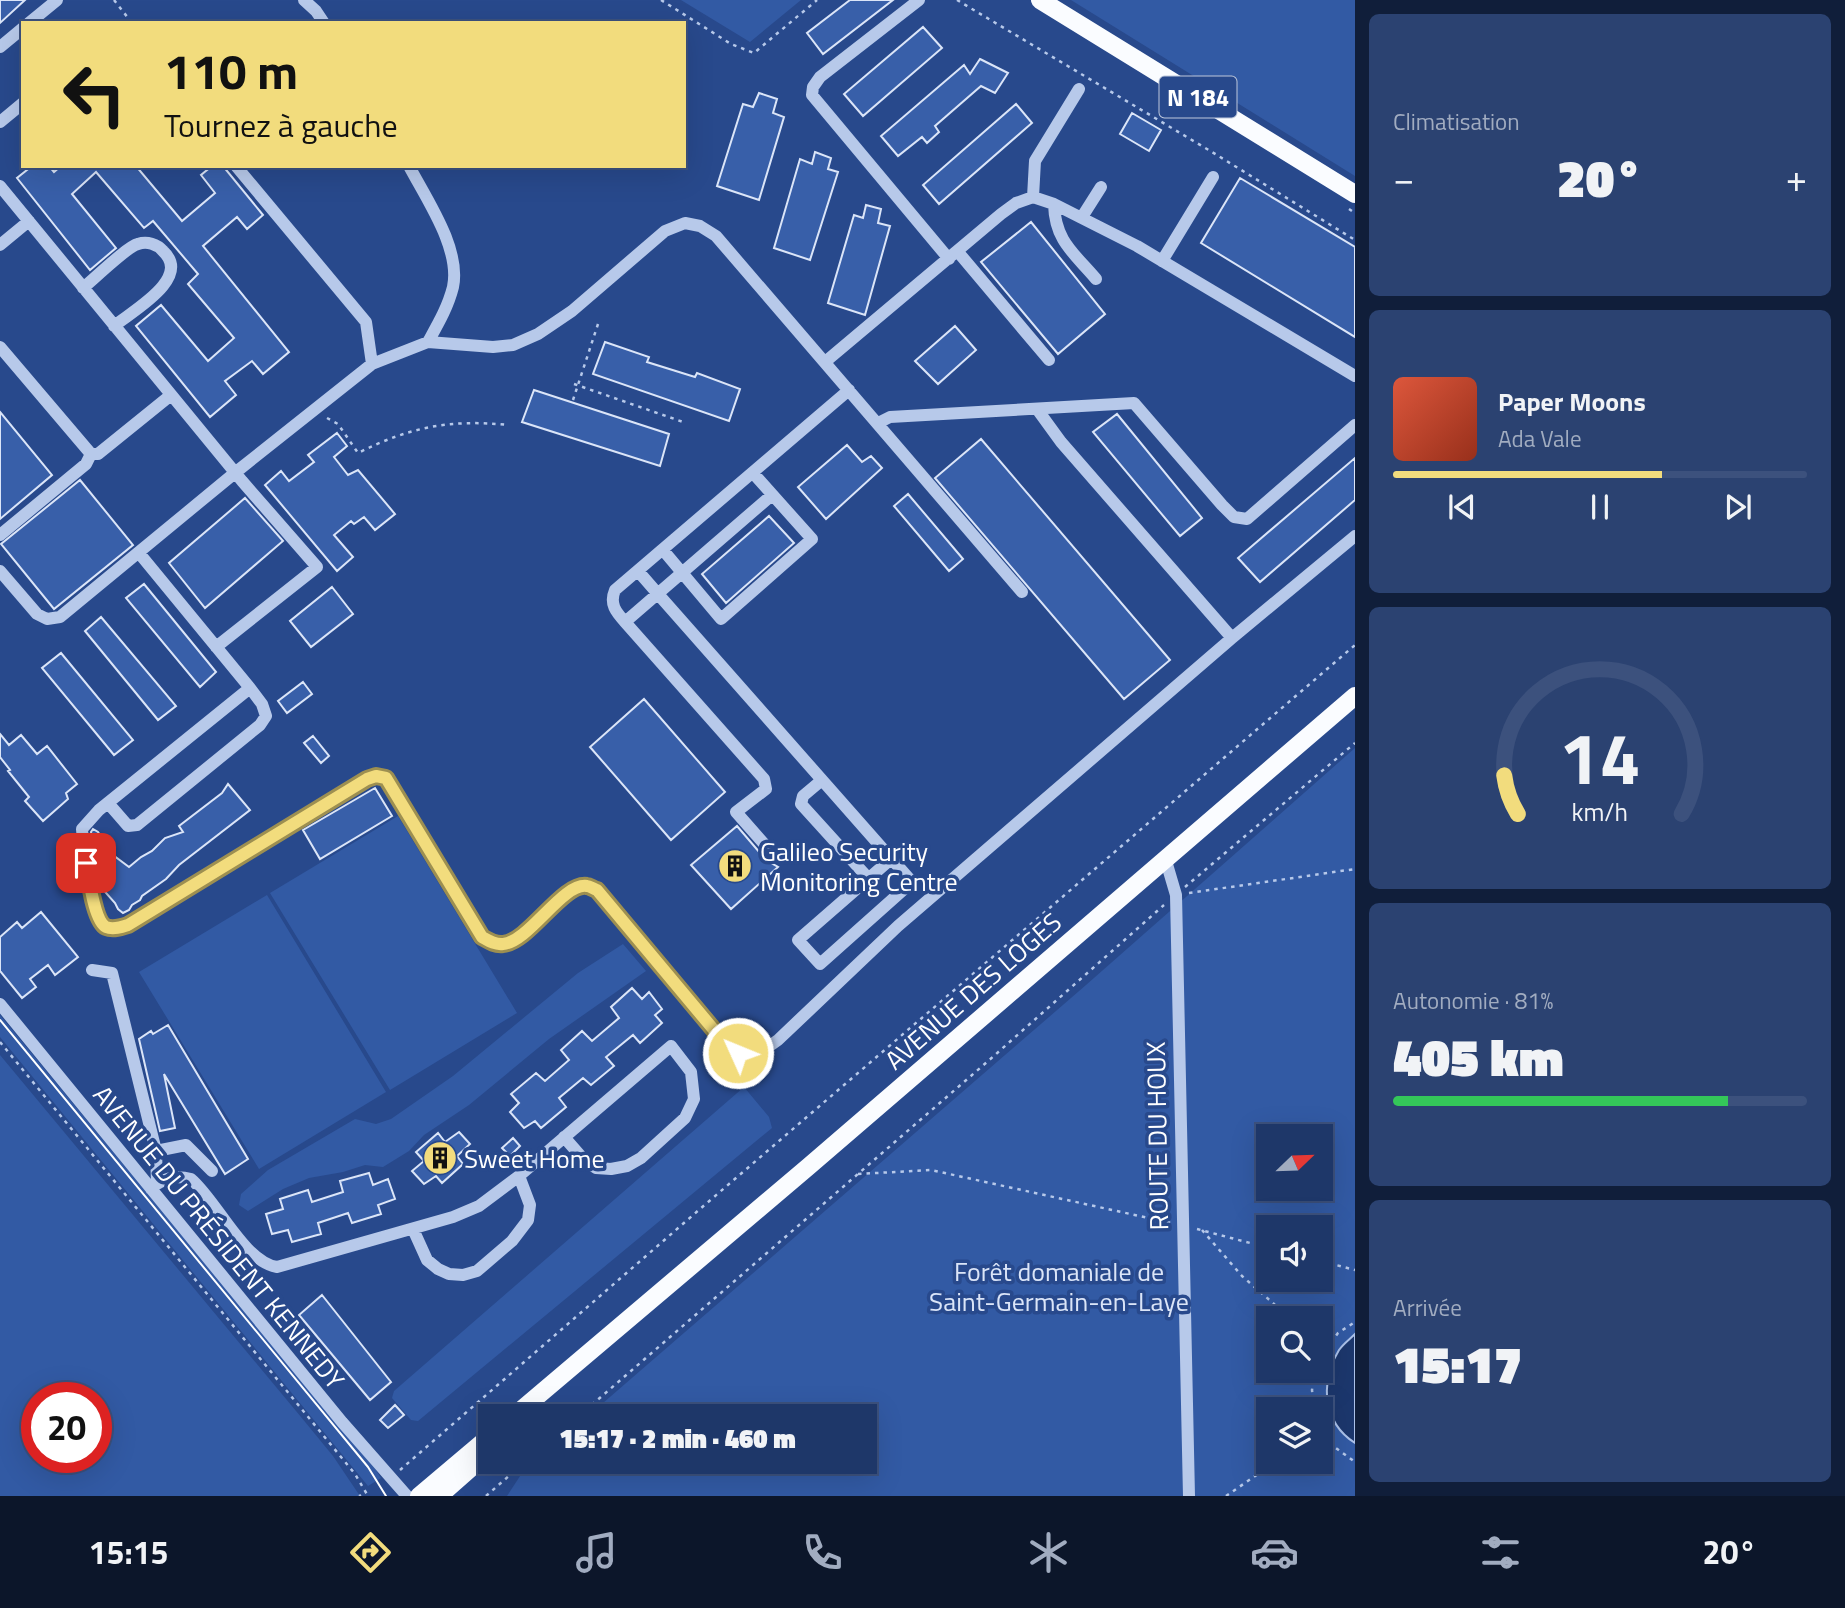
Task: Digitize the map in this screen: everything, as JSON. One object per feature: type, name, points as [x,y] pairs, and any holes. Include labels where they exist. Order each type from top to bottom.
[{"type":"main road","name":"N 184","points":[[1040,0],[1355,194]]},
{"type":"main road","name":"AVENUE DES LOGES","points":[[529,1404],[1166,861],[1355,695]]},
{"type":"main road","name":"AVENUE DES LOGES","points":[[541,1404],[624,1325]]},
{"type":"main road","points":[[419,1496],[478,1446]]},
{"type":"main road","points":[[439,1496],[478,1462]]},
{"type":"street","points":[[30,21],[43,4],[57,0]]},
{"type":"street","points":[[304,0],[323,21]]},
{"type":"street","points":[[919,0],[820,78],[813,87],[812,95],[1049,360]]},
{"type":"street","points":[[0,47],[21,30]]},
{"type":"street","points":[[1033,197],[1035,161],[1079,89]]},
{"type":"street","points":[[0,122],[21,105]]},
{"type":"street","points":[[238,168],[366,322],[372,364]]},
{"type":"street","points":[[410,168],[454,257],[453,285],[446,308],[428,342]]},
{"type":"street","points":[[1162,261],[1213,177]]},
{"type":"street","points":[[0,186],[317,568],[216,647]]},
{"type":"street","points":[[1082,218],[1101,187]]},
{"type":"street","points":[[825,362],[1016,203],[1033,197],[1054,204],[1162,261],[1355,376]]},
{"type":"street","points":[[1054,204],[1060,237],[1096,279]]},
{"type":"street","points":[[0,245],[29,221]]},
{"type":"street","points":[[0,571],[37,614],[47,619],[60,617],[372,364],[428,342],[493,347],[513,345],[538,334],[572,311],[665,231],[685,223],[700,226],[716,236],[1022,592]]},
{"type":"street","points":[[83,288],[137,244],[152,243],[162,249],[171,260],[172,267],[165,286],[114,326]]},
{"type":"street","points":[[0,347],[91,454],[98,454],[171,395]]},
{"type":"street","points":[[773,854],[736,812],[766,789],[764,779],[614,609],[611,598],[615,590],[849,390]]},
{"type":"street","points":[[878,423],[890,416],[1134,403],[1222,505],[1234,517],[1247,519],[1355,425]]},
{"type":"street","points":[[1037,409],[1061,442],[1232,638]]},
{"type":"street","points":[[0,536],[86,464],[91,454]]},
{"type":"street","points":[[663,550],[721,619],[812,539],[753,473]]},
{"type":"street","points":[[625,622],[772,495]]},
{"type":"street","points":[[250,688],[107,803],[82,829],[82,843],[99,919],[106,927],[128,925],[376,776],[386,778],[482,937],[493,943],[504,944],[516,940],[573,889],[586,885],[597,890],[729,1048],[738,1053],[752,1055],[778,1040],[898,926],[1232,638],[1355,536]]},
{"type":"street","points":[[107,803],[128,827],[137,825],[260,725],[266,716],[262,704],[250,688],[139,553]]},
{"type":"street","points":[[638,571],[912,882],[820,964],[798,940],[891,859]]},
{"type":"street","points":[[822,780],[803,796],[801,804],[869,879]]},
{"type":"street","name":"ROUTE DU HOUX","points":[[1166,861],[1176,895],[1189,1496]]},
{"type":"street","points":[[92,970],[112,973],[156,1151],[154,1186],[180,1177],[191,1179],[251,1253],[268,1266],[277,1267],[413,1229],[479,1206],[564,1138],[671,1046],[691,1073],[694,1099],[685,1118],[640,1158],[627,1166],[596,1168],[585,1161],[564,1138]]},
{"type":"street","name":"AVENUE DU PRÉSIDENT KENNEDY","points":[[0,1004],[154,1186],[342,1422],[407,1496]]},
{"type":"street","points":[[156,1151],[186,1145],[212,1171]]},
{"type":"street","points":[[413,1229],[427,1260],[438,1269],[449,1274],[463,1275],[477,1271],[512,1241],[528,1220],[530,1205],[519,1175]]},
{"type":"path","points":[[114,0],[130,21]]},
{"type":"path","points":[[661,0],[731,44],[754,53],[817,0]]},
{"type":"path","points":[[957,0],[1355,240]]},
{"type":"path","points":[[573,400],[598,324]]},
{"type":"path","points":[[576,385],[687,423]]},
{"type":"path","points":[[316,410],[338,424],[358,453],[396,435],[445,424],[474,422],[509,425]]},
{"type":"path","points":[[398,1473],[679,1226],[1355,645]]},
{"type":"path","points":[[593,1404],[1176,895],[1355,743]]},
{"type":"path","points":[[1176,895],[1355,869]]},
{"type":"path","points":[[0,1042],[355,1474],[368,1496]]},
{"type":"path","points":[[855,1174],[931,1170],[1182,1225],[1256,1245]]},
{"type":"path","points":[[1202,1230],[1242,1276],[1276,1306]]},
{"type":"path","points":[[1333,1264],[1355,1270]]},
{"type":"path","points":[[1333,1338],[1355,1322]]},
{"type":"path","points":[[1333,1445],[1355,1462]]},
{"type":"path","points":[[486,1496],[511,1474]]},
{"type":"path","points":[[1226,1496],[1258,1474]]},
{"type":"green space","points":[[681,0],[801,0],[750,42]]},
{"type":"green space","points":[[1071,0],[1355,0],[1355,176]]},
{"type":"green space","name":"Forêt domaniale de Saint-Germain-en-Laye","points":[[1355,748],[1355,1334],[1340,1348],[1344,1436],[1355,1443],[1355,1496],[507,1496],[521,1474],[877,1474],[877,1404],[602,1404]]},
{"type":"green space","points":[[398,816],[517,1013],[390,1090],[270,893]]},
{"type":"green space","points":[[267,895],[386,1092],[259,1169],[139,972]]},
{"type":"green space","points":[[623,944],[646,971],[549,1039],[469,1105],[424,1135],[409,1151],[383,1167],[365,1165],[309,1178],[283,1189],[248,1211],[239,1205],[241,1194],[268,1170],[355,1119],[376,1124],[391,1119],[453,1076],[578,973]]},
{"type":"green space","points":[[0,1015],[381,1478],[368,1486],[0,1037]]},
{"type":"green space","points":[[0,1055],[333,1456],[360,1496],[0,1496]]},
{"type":"green space","points":[[744,1087],[769,1117],[772,1128],[418,1421],[411,1420],[392,1398],[394,1391]]},
{"type":"shaded area","points":[[1355,1334],[1355,1443],[1336,1424],[1333,1418],[1333,1397],[1328,1397],[1328,1383],[1333,1383],[1333,1362]]},
{"type":"building","points":[[0,0],[25,0],[0,23]]},
{"type":"building","points":[[850,0],[893,0],[823,54],[807,33]]},
{"type":"building","points":[[923,27],[942,48],[863,116],[844,94]]},
{"type":"building","points":[[980,59],[1008,73],[995,93],[981,86],[935,126],[939,132],[927,143],[922,137],[898,156],[881,136],[964,65],[970,74]]},
{"type":"building","points":[[759,93],[777,99],[773,113],[784,117],[759,200],[717,186],[743,104],[753,107]]},
{"type":"building","points":[[1016,104],[1032,123],[939,204],[923,185]]},
{"type":"building","points":[[1132,113],[1161,130],[1149,151],[1120,134]]},
{"type":"building","points":[[815,152],[831,158],[828,169],[838,172],[810,260],[774,248],[800,159],[812,164]]},
{"type":"building","points":[[30,168],[51,168],[54,172],[59,168],[138,168],[182,221],[215,193],[201,175],[210,168],[225,168],[263,215],[247,229],[237,217],[203,246],[289,352],[263,374],[252,361],[225,381],[236,395],[210,417],[136,326],[161,305],[208,361],[234,338],[188,284],[198,274],[153,221],[144,228],[96,172],[72,194],[116,248],[90,270],[17,178]]},
{"type":"building","points":[[1240,178],[1355,247],[1355,337],[1201,243]]},
{"type":"building","points":[[866,205],[881,209],[878,223],[890,226],[865,315],[828,303],[854,215],[863,218]]},
{"type":"building","points":[[1031,222],[1105,314],[1058,354],[981,262]]},
{"type":"building","points":[[955,326],[976,350],[938,384],[915,361]]},
{"type":"building","points":[[605,342],[649,357],[647,362],[695,377],[697,373],[740,389],[729,421],[593,374]]},
{"type":"building","points":[[534,390],[669,434],[660,466],[522,422]]},
{"type":"building","points":[[0,412],[52,475],[0,519]]},
{"type":"building","points":[[1117,414],[1202,518],[1180,536],[1093,432]]},
{"type":"building","points":[[337,433],[347,446],[334,457],[348,475],[358,470],[395,514],[375,530],[364,517],[354,524],[351,521],[334,535],[353,557],[337,571],[265,485],[281,471],[289,481],[314,462],[308,455]]},
{"type":"building","points":[[981,439],[1170,660],[1124,699],[935,478]]},
{"type":"building","points":[[847,445],[862,462],[871,456],[882,468],[826,519],[798,487]]},
{"type":"building","points":[[1355,458],[1355,500],[1260,582],[1238,558]]},
{"type":"building","points":[[80,480],[133,545],[54,609],[1,544]]},
{"type":"building","points":[[908,494],[963,559],[949,571],[894,506]]},
{"type":"building","points":[[245,498],[283,541],[205,608],[169,563]]},
{"type":"building","points":[[769,516],[794,543],[726,603],[702,574]]},
{"type":"building","points":[[144,584],[216,672],[200,687],[126,598]]},
{"type":"building","points":[[332,587],[353,614],[311,647],[290,621]]},
{"type":"building","points":[[101,617],[176,706],[158,720],[85,631]]},
{"type":"building","points":[[61,653],[133,740],[114,755],[42,668]]},
{"type":"building","points":[[303,682],[312,694],[287,713],[278,701]]},
{"type":"building","points":[[644,699],[725,792],[671,840],[590,747]]},
{"type":"building","points":[[0,734],[9,745],[21,735],[37,754],[47,746],[77,784],[66,793],[68,799],[43,821],[25,801],[29,797],[0,757]]},
{"type":"building","points":[[313,736],[329,756],[321,763],[304,743]]},
{"type":"building","points":[[228,784],[250,810],[179,865],[129,910],[123,913],[118,909],[99,885],[91,832],[93,829],[98,832],[113,855],[129,867],[165,838],[183,832],[179,826],[222,793]]},
{"type":"building","points":[[375,788],[392,816],[320,859],[303,830]]},
{"type":"building","name":"Galileo Security Monitoring Centre","points":[[737,826],[766,860],[778,867],[731,909],[691,865]]},
{"type":"building","points":[[41,912],[78,957],[55,975],[48,965],[30,979],[36,987],[22,998],[0,971],[0,937],[17,922],[22,928]]},
{"type":"building","points":[[632,988],[642,999],[649,992],[662,1009],[655,1015],[662,1023],[640,1043],[633,1035],[606,1057],[614,1066],[591,1085],[583,1078],[559,1098],[566,1107],[541,1128],[535,1121],[524,1128],[510,1112],[519,1103],[511,1094],[536,1073],[545,1081],[569,1060],[561,1050],[582,1031],[592,1041],[619,1018],[611,1007]]},
{"type":"building","points":[[168,1025],[248,1159],[225,1174],[164,1074],[175,1128],[160,1131],[139,1039]]},
{"type":"building","name":"Sweet Home","points":[[459,1132],[470,1144],[457,1156],[463,1164],[442,1183],[436,1176],[424,1184],[412,1171],[424,1161],[416,1152],[438,1133],[445,1142]]},
{"type":"building","points":[[513,1138],[520,1146],[510,1156],[502,1148]]},
{"type":"building","points":[[369,1173],[373,1185],[388,1179],[395,1199],[378,1205],[381,1214],[352,1223],[348,1213],[318,1223],[321,1234],[292,1242],[288,1230],[272,1234],[266,1214],[283,1209],[280,1199],[308,1190],[312,1202],[343,1192],[340,1181]]},
{"type":"building","points":[[322,1295],[391,1382],[370,1400],[299,1315]]},
{"type":"building","points":[[395,1405],[404,1415],[388,1428],[380,1420]]},
{"type":"tram line","points":[[0,1020],[368,1467],[386,1496]]},
{"type":"place","name":"Galileo Security Monitoring Centre","points":[[735,866]]},
{"type":"place","name":"Sweet Home","points":[[440,1158]]},
{"type":"route","points":[[86,863],[99,919],[106,927],[128,925],[367,779],[376,776],[386,778],[482,937],[493,943],[504,944],[516,940],[573,889],[586,885],[597,890],[729,1048],[738,1053]]}]
